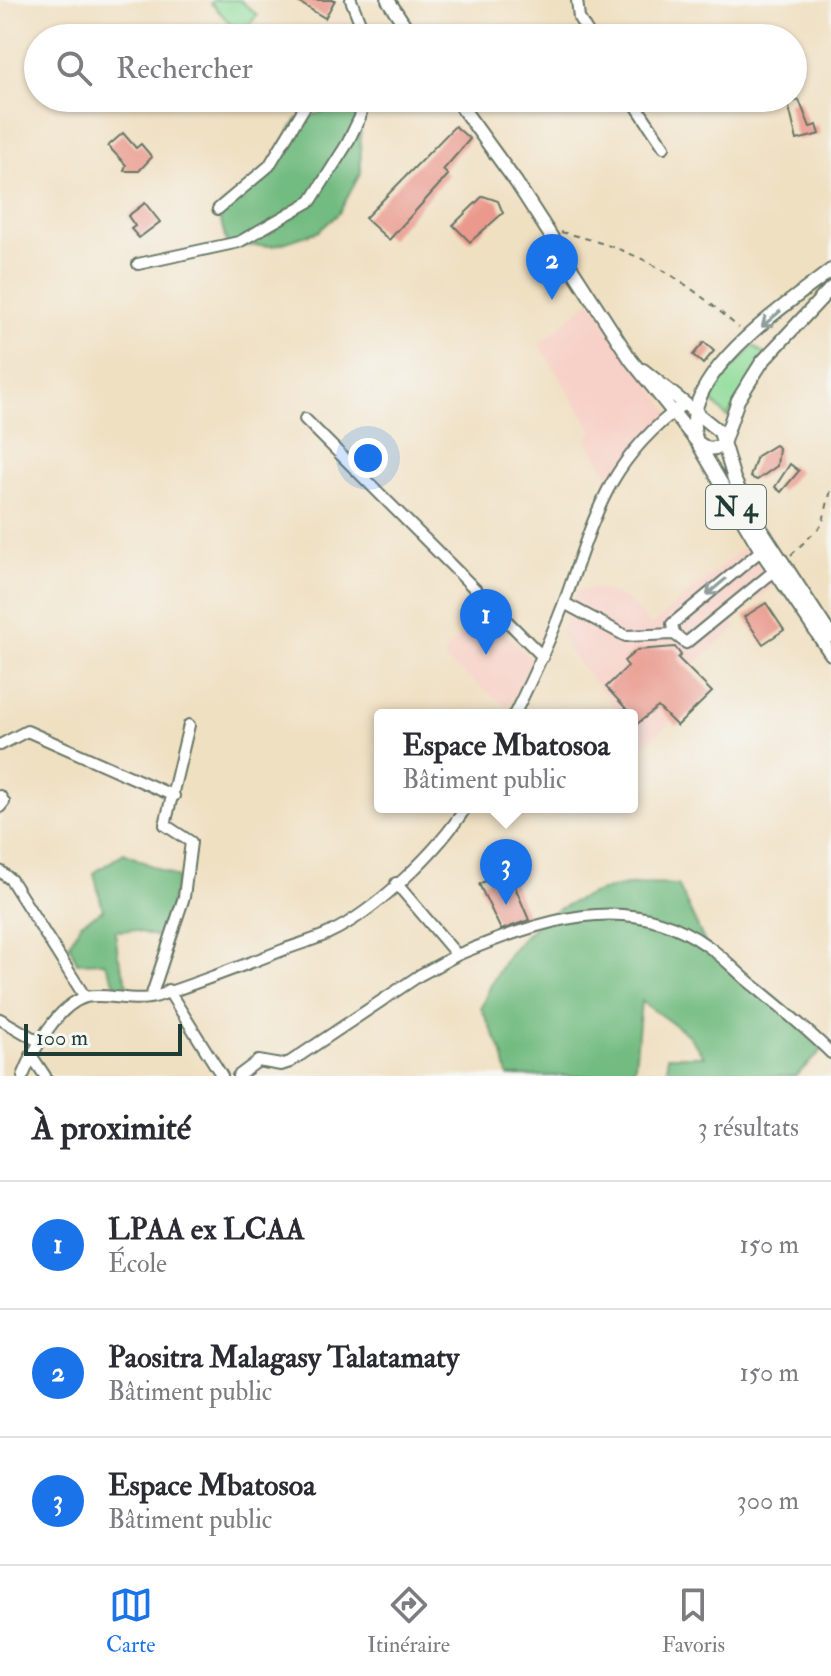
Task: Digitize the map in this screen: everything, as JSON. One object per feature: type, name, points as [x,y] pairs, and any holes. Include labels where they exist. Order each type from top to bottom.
[{"type":"main road","points":[[388,0],[404,24]]},
{"type":"main road","name":"N 4","points":[[465,112],[631,360],[671,414],[697,442],[831,654]]},
{"type":"main road","points":[[831,270],[721,362],[701,393],[697,411],[697,442],[713,450],[725,443],[738,400],[771,351],[831,288]]},
{"type":"main road","points":[[750,337],[771,351]]},
{"type":"main road","name":"N 4","points":[[631,360],[720,432],[734,479],[765,547]]},
{"type":"main road","points":[[685,403],[701,393]]},
{"type":"main road","name":"N 4","points":[[779,568],[831,636]]},
{"type":"street","points":[[351,0],[360,24]]},
{"type":"street","points":[[577,0],[583,24]]},
{"type":"street","points":[[218,209],[269,166],[302,112]]},
{"type":"street","points":[[138,264],[239,242],[311,201],[347,144],[359,112]]},
{"type":"street","points":[[640,112],[664,147]]},
{"type":"street","points":[[517,709],[543,657],[580,551],[612,479],[647,434],[685,403]]},
{"type":"street","points":[[305,419],[543,657]]},
{"type":"street","points":[[674,634],[672,624],[765,547]]},
{"type":"street","points":[[564,603],[626,636],[674,634],[686,643],[779,568]]},
{"type":"street","points":[[151,997],[184,897],[191,842],[165,825],[189,725]]},
{"type":"street","points":[[0,745],[27,731],[174,796]]},
{"type":"street","points":[[0,796],[4,802],[0,807]]},
{"type":"street","points":[[23,1076],[38,1041],[64,1012],[85,997],[151,997],[329,933],[361,913],[396,883],[447,836],[462,813]]},
{"type":"street","points":[[0,871],[11,880],[85,997]]},
{"type":"street","points":[[396,883],[457,955]]},
{"type":"street","points":[[238,1076],[258,1061],[281,1065],[290,1062],[420,975],[457,955],[536,924],[592,913],[633,914],[671,925],[706,945],[829,1048]]},
{"type":"street","points":[[168,990],[222,1076]]},
{"type":"street","points":[[0,1019],[38,1041]]},
{"type":"street","points":[[31,1055],[45,1076]]},
{"type":"path","points":[[545,228],[623,248],[664,267],[750,337]]},
{"type":"path","points":[[779,568],[822,525],[831,490]]},
{"type":"shaded area","points":[[592,299],[671,414],[612,479],[586,439],[593,431],[539,345]]},
{"type":"shaded area","points":[[746,545],[774,587],[731,616],[736,628],[689,669],[712,692],[677,726],[672,721],[644,744],[638,736],[638,709],[616,709],[569,651],[561,633],[577,590],[601,589],[627,600],[651,625]]},
{"type":"shaded area","points":[[484,612],[534,662],[508,707],[444,660],[447,649]]},
{"type":"green space","points":[[214,0],[240,0],[257,15],[250,24],[231,24],[211,3]]},
{"type":"green space","points":[[323,112],[348,112],[360,117],[361,172],[339,213],[319,231],[274,246],[227,245],[218,209],[269,166],[297,119]]},
{"type":"green space","points":[[754,346],[767,357],[727,417],[706,395]]},
{"type":"green space","points":[[124,853],[178,878],[162,938],[133,930],[115,931],[118,955],[131,995],[121,994],[104,962],[77,963],[69,944],[81,923],[103,910],[94,873]]},
{"type":"green space","points":[[632,885],[678,885],[706,945],[825,1047],[796,1076],[668,1076],[667,1056],[704,1056],[687,1034],[641,1001],[634,1076],[508,1076],[503,1054],[481,1008],[503,964],[517,945],[550,915],[592,894]]},
{"type":"building","points":[[295,0],[335,0],[325,18]]},
{"type":"building","points":[[790,112],[804,112],[810,127],[817,125],[820,134],[797,140]]},
{"type":"building","points":[[455,126],[470,139],[443,170],[448,175],[389,240],[365,218]]},
{"type":"building","points":[[123,133],[136,148],[141,144],[152,157],[139,171],[124,171],[126,165],[108,146]]},
{"type":"building","points":[[483,196],[498,201],[503,213],[470,242],[453,225]]},
{"type":"building","points":[[145,203],[160,222],[139,238],[131,229],[135,226],[128,216]]},
{"type":"building","points":[[704,342],[714,351],[703,364],[693,355]]},
{"type":"building","points":[[775,445],[779,448],[777,466],[757,480],[750,477],[757,456]]},
{"type":"building","points":[[790,464],[799,471],[781,492],[775,487]]},
{"type":"building","points":[[766,603],[784,630],[763,644],[744,617]]},
{"type":"building","points":[[675,647],[681,655],[678,658],[712,692],[677,726],[658,707],[638,723],[638,709],[626,709],[606,687],[628,666],[624,661],[637,650]]},
{"type":"building","points":[[508,870],[529,920],[501,930],[479,884]]},
{"type":"place","name":"Paositra Malagasy Talatamaty","points":[[552,300]]},
{"type":"place","name":"LPAA ex LCAA","points":[[486,655]]},
{"type":"place","name":"Espace Mbatosoa","points":[[506,905]]}]
